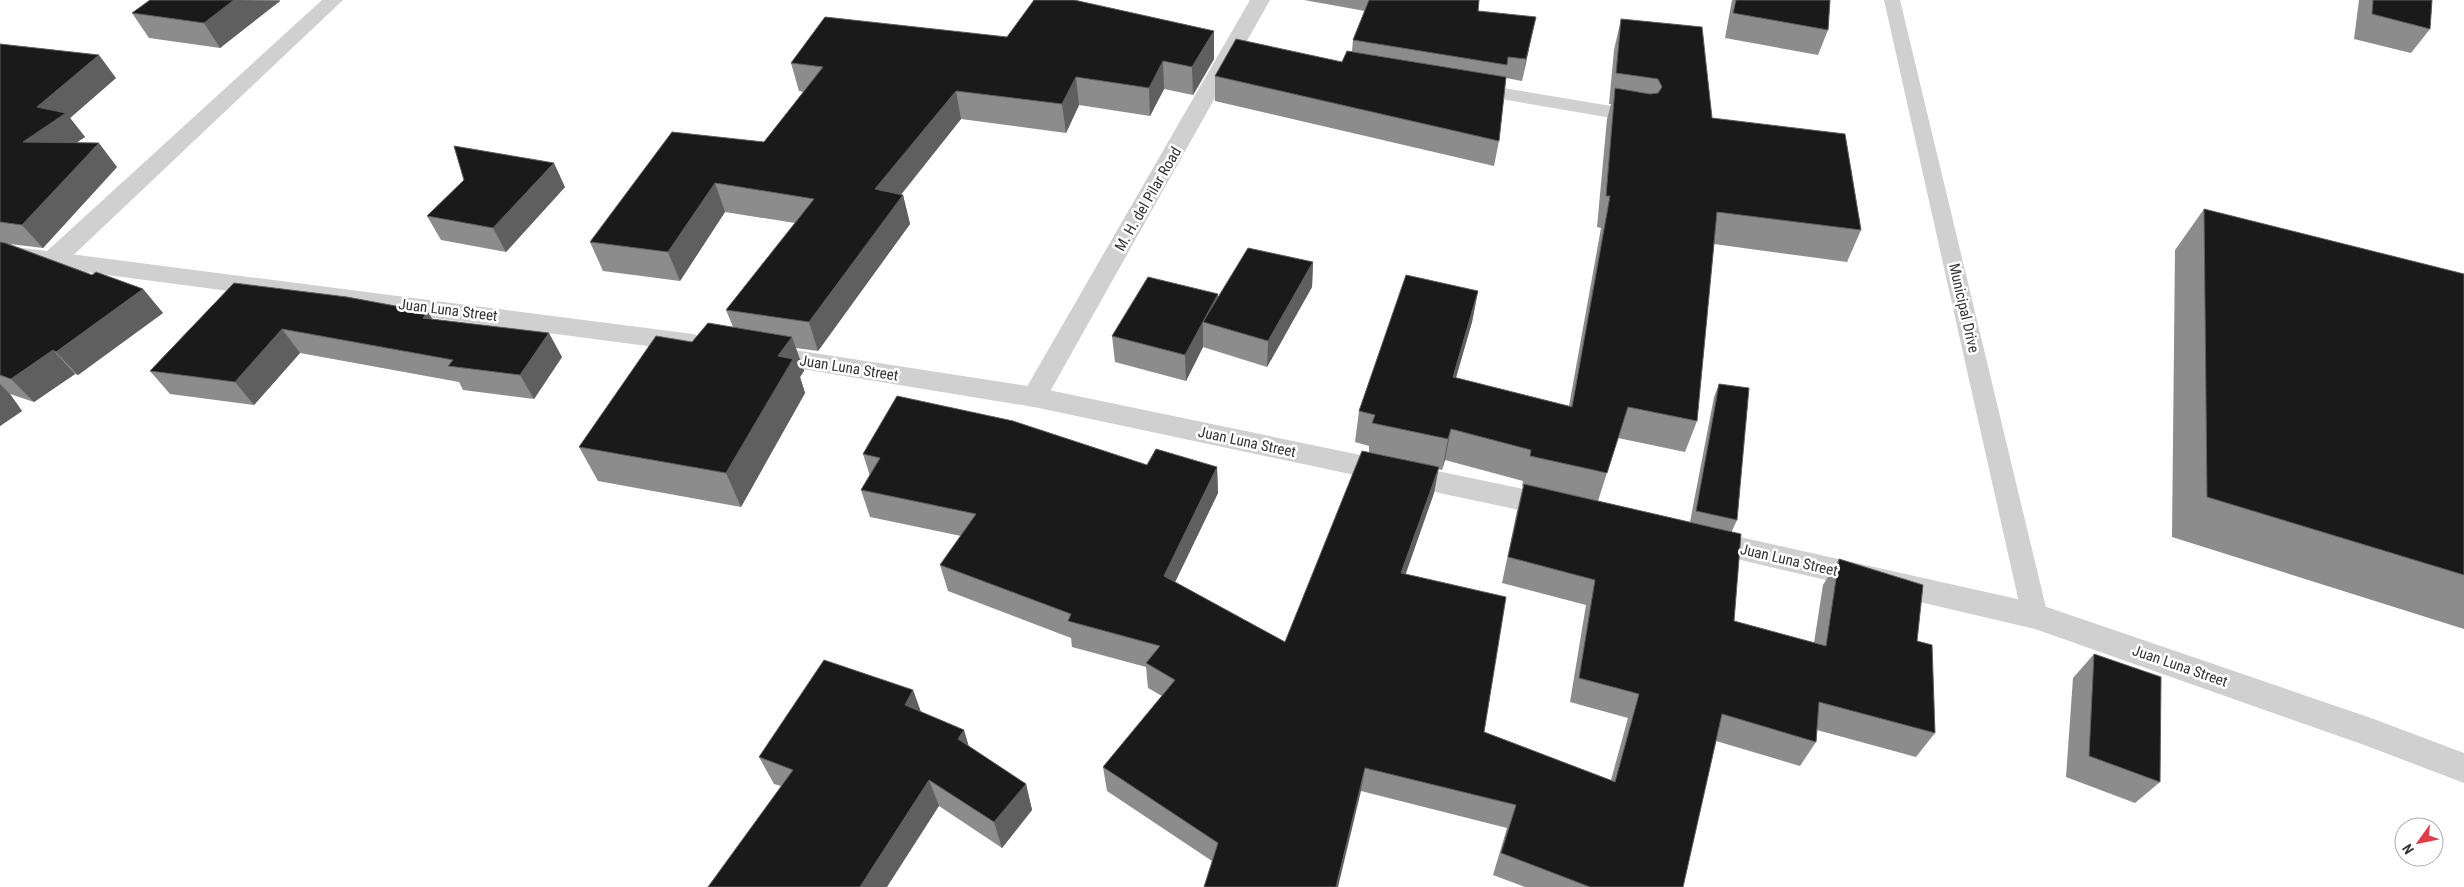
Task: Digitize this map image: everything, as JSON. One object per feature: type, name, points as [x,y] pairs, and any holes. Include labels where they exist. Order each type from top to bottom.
[{"type":"street","points":[[55,258],[333,0]]},
{"type":"street","name":"M. H. del Pilar Road","points":[[1034,397],[1243,51],[1260,0]]},
{"type":"street","points":[[1447,84],[1641,117]]},
{"type":"street","name":"Juan Luna Street","points":[[0,253],[55,258],[726,348],[1034,397],[1584,513]]},
{"type":"street","name":"Juan Luna Street","points":[[1680,535],[2035,616],[2371,733],[2464,768]]},
{"type":"lane","name":"Municipal Drive","points":[[1892,0],[2035,616]]},
{"type":"building","points":[[150,0],[234,0],[204,23],[132,13]]},
{"type":"building","points":[[1034,0],[1074,0],[1214,31],[1192,67],[1163,61],[1149,88],[1076,77],[1062,104],[956,91],[875,189],[903,195],[809,322],[726,310],[814,199],[715,183],[668,252],[590,242],[672,132],[764,142],[823,67],[791,63],[825,17],[1007,37]]},
{"type":"building","points":[[1369,0],[1479,0],[1478,11],[1536,17],[1526,59],[1508,57],[1507,65],[1353,40]]},
{"type":"building","points":[[1736,0],[1830,0],[1828,30],[1733,13]]},
{"type":"building","points":[[2373,0],[2432,0],[2430,29],[2372,14]]},
{"type":"building","points":[[1621,19],[1702,27],[1712,118],[1845,134],[1861,230],[1717,212],[1697,421],[1628,407],[1607,473],[1530,456],[1531,450],[1451,429],[1448,439],[1372,423],[1375,415],[1359,411],[1406,275],[1478,291],[1453,377],[1572,407],[1610,196],[1606,196],[1615,88],[1650,94],[1658,93],[1662,87],[1658,79],[1616,73]]},
{"type":"building","points":[[1236,39],[1342,62],[1347,51],[1506,77],[1499,141],[1215,76]]},
{"type":"building","points":[[0,44],[99,55],[37,107],[66,113],[23,142],[99,143],[22,225],[0,222]]},
{"type":"building","points":[[454,146],[554,163],[493,228],[427,216],[464,180]]},
{"type":"building","points":[[2204,209],[2464,274],[2464,575],[2207,497]]},
{"type":"building","points":[[0,242],[92,275],[96,272],[143,289],[56,352],[53,350],[11,379],[0,375]]},
{"type":"building","points":[[1248,248],[1313,262],[1268,341],[1203,322]]},
{"type":"building","points":[[1148,277],[1218,294],[1185,355],[1112,336]]},
{"type":"building","points":[[234,283],[347,297],[428,312],[423,318],[549,333],[520,375],[448,366],[453,360],[282,329],[235,382],[150,371]]},
{"type":"building","points":[[708,323],[792,337],[778,356],[793,359],[726,473],[579,447],[656,336],[692,342]]},
{"type":"building","points":[[1719,384],[1749,388],[1737,520],[1696,511]]},
{"type":"building","points":[[897,396],[1013,421],[1147,465],[1156,449],[1217,467],[1164,576],[1285,642],[1362,451],[1439,467],[1401,573],[1506,597],[1484,732],[1615,782],[1639,694],[1579,678],[1595,580],[1508,557],[1524,484],[1741,534],[1734,621],[1826,646],[1839,559],[1923,585],[1917,641],[1932,645],[1935,733],[1819,702],[1816,742],[1722,714],[1683,887],[1590,887],[1501,853],[1516,805],[1365,768],[1336,887],[1204,887],[1218,843],[1103,767],[1175,680],[1146,663],[1160,646],[1068,621],[1071,614],[940,565],[976,514],[861,490],[880,458],[863,454]]},
{"type":"building","points":[[2094,654],[2161,677],[2160,782],[2089,756]]},
{"type":"building","points":[[824,660],[913,690],[905,705],[964,730],[958,739],[1026,784],[994,822],[929,780],[860,887],[708,887],[793,770],[759,757]]}]
